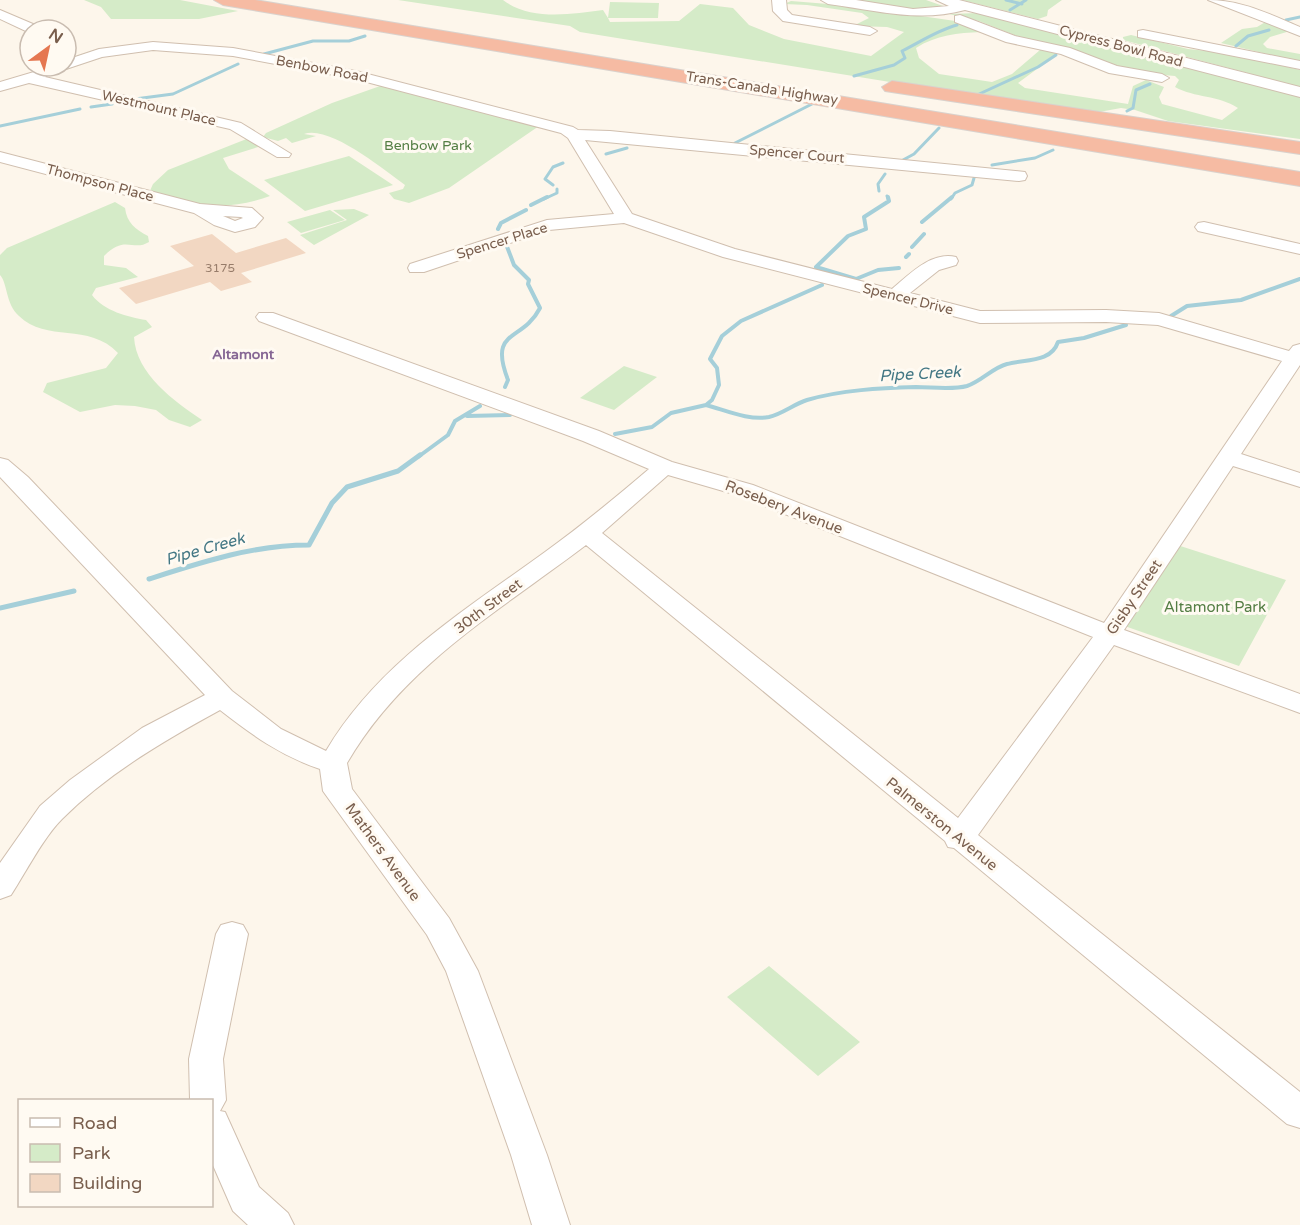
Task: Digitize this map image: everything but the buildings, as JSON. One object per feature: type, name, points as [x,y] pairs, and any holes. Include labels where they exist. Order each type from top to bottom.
[{"type":"highway","name":"Trans-Canada Highway","points":[[223,0],[890,109],[1300,179]]},
{"type":"highway","name":"Trans-Canada Highway","points":[[321,0],[683,57]]},
{"type":"highway","name":"Trans-Canada Highway","points":[[762,69],[716,62],[1058,120],[1300,165]]},
{"type":"highway","points":[[877,84],[1300,148]]},
{"type":"highway","points":[[890,109],[1300,190]]},
{"type":"street","points":[[779,0],[780,11],[788,18],[870,31]]},
{"type":"street","points":[[828,0],[913,13],[939,6],[1017,42],[1070,52],[1114,70],[1162,78]]},
{"type":"street","points":[[1215,0],[1250,10],[1300,32]]},
{"type":"street","name":"Cypress Bowl Road","points":[[939,6],[964,5],[1300,92]]},
{"type":"street","points":[[0,14],[18,22]]},
{"type":"street","points":[[1087,37],[1122,30],[1300,65]]},
{"type":"street","name":"Benbow Road","points":[[78,55],[153,46],[233,52],[356,75],[550,124],[574,135]]},
{"type":"street","name":"Benbow Road","points":[[0,87],[29,78]]},
{"type":"street","name":"Westmount Place","points":[[29,78],[235,126],[283,154]]},
{"type":"street","points":[[574,135],[625,218]]},
{"type":"street","name":"Spencer Court","points":[[574,135],[610,136],[1019,176]]},
{"type":"street","name":"Thompson Place","points":[[0,157],[200,209]]},
{"type":"street","name":"Spencer Place","points":[[417,268],[547,225],[625,218]]},
{"type":"street","name":"Spencer Drive","points":[[625,218],[729,253],[980,317],[1106,316],[1160,320],[1296,354]]},
{"type":"street","points":[[1204,227],[1300,249]]},
{"type":"street","points":[[895,296],[932,266],[949,261]]},
{"type":"street","name":"Rosebery Avenue","points":[[266,316],[591,436],[664,467],[745,490],[1109,634],[1300,704]]},
{"type":"street","name":"Gisby Street","points":[[959,838],[1109,634],[1296,354]]},
{"type":"street","points":[[1228,458],[1300,480]]},
{"type":"street","points":[[0,465],[20,482],[222,697],[271,736],[305,754],[333,763]]},
{"type":"street","name":"30th Street","points":[[333,763],[361,715],[386,687],[535,569],[587,533],[664,467]]},
{"type":"street","name":"Palmerston Avenue","points":[[587,533],[959,838],[1300,1113]]},
{"type":"street","points":[[0,887],[50,813],[80,787],[152,735],[222,697]]},
{"type":"street","name":"Mathers Avenue","points":[[333,763],[338,791],[438,927],[462,971],[529,1155],[551,1225]]},
{"type":"street","points":[[208,1099],[206,1059],[232,934]]},
{"type":"street","points":[[213,1125],[246,1199],[275,1225]]},
{"type":"green space","points":[[84,0],[180,0],[238,11],[199,19],[111,19],[101,7]]},
{"type":"green space","points":[[398,0],[503,0],[526,11],[552,14],[603,10],[610,22],[679,21],[700,4],[733,8],[749,25],[784,39],[871,56],[904,32],[887,27],[853,26],[869,18],[862,13],[784,4],[791,1],[853,6],[962,22],[981,32],[939,37],[916,48],[919,58],[939,74],[992,82],[1012,74],[1040,50],[1060,52],[1018,83],[1025,88],[1128,104],[1133,86],[1146,80],[1164,87],[1159,97],[1162,104],[1222,120],[1238,108],[1223,101],[1175,87],[1179,80],[1175,76],[1140,73],[1039,45],[979,21],[949,14],[978,13],[1300,96],[1300,139],[1168,121],[1135,110],[1121,108],[1099,112],[1051,108],[580,32],[570,26]]},
{"type":"green space","points":[[841,0],[926,0],[946,7],[924,12]]},
{"type":"green space","points":[[962,0],[1062,0],[1048,10],[1047,16],[1038,19]]},
{"type":"green space","points":[[610,2],[659,3],[658,18],[608,18]]},
{"type":"green space","points":[[1267,21],[1290,31],[1270,37],[1263,44],[1267,48],[1300,54],[1300,62],[1221,43],[1242,29],[1257,27]]},
{"type":"green space","points":[[1131,35],[1188,49],[1236,54],[1300,70],[1300,87],[1123,40],[1123,37]]},
{"type":"green space","name":"Benbow Park","points":[[383,85],[539,126],[449,188],[409,203],[394,199],[389,193],[403,189],[405,185],[342,142],[315,133],[304,134],[316,136],[292,143],[286,138],[278,141],[263,137],[266,133],[332,103]]},
{"type":"green space","points":[[249,138],[257,141],[258,147],[223,158],[229,169],[270,196],[238,204],[209,205],[149,193],[153,184],[168,170]]},
{"type":"green space","points":[[349,156],[393,185],[305,211],[264,180]]},
{"type":"green space","points":[[115,202],[125,208],[130,222],[148,236],[149,242],[143,245],[123,245],[111,249],[104,256],[104,265],[126,268],[138,277],[96,288],[92,295],[110,309],[146,320],[152,327],[134,337],[136,350],[149,375],[158,385],[202,420],[190,427],[169,420],[156,410],[135,406],[115,405],[80,412],[43,392],[47,383],[106,368],[118,353],[107,344],[94,338],[42,329],[30,324],[14,311],[0,275],[0,255],[7,248]]},
{"type":"green space","points":[[354,209],[369,215],[314,245],[300,235],[347,220],[333,210]]},
{"type":"green space","points":[[330,210],[345,220],[301,233],[287,222]]},
{"type":"green space","points":[[624,366],[657,377],[614,410],[580,398]]},
{"type":"green space","name":"Altamont Park","points":[[1171,543],[1286,580],[1239,666],[1116,623]]},
{"type":"green space","points":[[769,966],[860,1042],[818,1076],[727,997]]},
{"type":"waterway","name":"Pipe Creek","points":[[1006,0],[1020,4]]},
{"type":"waterway","name":"Pipe Creek","points":[[1020,4],[1026,0]]},
{"type":"waterway","name":"Pipe Creek","points":[[1010,10],[1020,4]]},
{"type":"waterway","name":"Pipe Creek","points":[[1286,20],[1300,17]]},
{"type":"waterway","name":"Pipe Creek","points":[[854,76],[894,65],[905,58],[902,51],[957,25]]},
{"type":"waterway","name":"Pipe Creek","points":[[1236,46],[1248,36],[1269,30]]},
{"type":"waterway","points":[[264,54],[313,41],[349,41],[365,36]]},
{"type":"waterway","points":[[977,95],[1038,67],[1056,55]]},
{"type":"waterway","points":[[135,99],[173,94],[238,64]]},
{"type":"waterway","name":"Pipe Creek","points":[[1127,111],[1133,108],[1136,90],[1150,84]]},
{"type":"waterway","points":[[91,107],[112,104]]},
{"type":"waterway","name":"Pipe Creek","points":[[735,143],[812,104]]},
{"type":"waterway","points":[[0,126],[80,109]]},
{"type":"waterway","points":[[903,160],[914,154],[939,128]]},
{"type":"waterway","name":"Pipe Creek","points":[[606,154],[627,148]]},
{"type":"waterway","name":"Pipe Creek","points":[[992,165],[1035,158],[1053,150]]},
{"type":"waterway","name":"Pipe Creek","points":[[553,185],[545,179],[553,167],[563,163]]},
{"type":"waterway","points":[[879,191],[878,184],[885,174]]},
{"type":"waterway","name":"Pipe Creek","points":[[951,199],[955,193],[972,185],[974,178]]},
{"type":"waterway","name":"Pipe Creek","points":[[544,199],[557,193],[557,189]]},
{"type":"waterway","name":"Pipe Creek","points":[[531,205],[547,197]]},
{"type":"waterway","points":[[888,197],[889,201],[864,217],[866,229],[848,236],[816,267],[856,279],[878,270],[899,268]]},
{"type":"waterway","name":"Pipe Creek","points":[[922,222],[952,197]]},
{"type":"waterway","name":"Pipe Creek","points":[[498,229],[501,223],[526,210]]},
{"type":"waterway","name":"Pipe Creek","points":[[912,247],[924,234]]},
{"type":"waterway","name":"Pipe Creek","points":[[505,387],[508,380],[502,352],[505,344],[533,319],[540,308],[528,284],[529,280],[514,265],[506,244]]},
{"type":"waterway","name":"Pipe Creek","points":[[906,257],[909,254]]},
{"type":"waterway","name":"Pipe Creek","points":[[1171,316],[1187,306],[1241,300],[1300,279]]},
{"type":"waterway","name":"Pipe Creek","points":[[706,405],[712,400],[719,385],[717,368],[710,359],[722,336],[741,321],[822,285]]},
{"type":"waterway","name":"Pipe Creek","points":[[706,405],[761,418],[774,416],[807,400],[847,392],[903,387],[967,386],[1007,364],[1044,357],[1055,349],[1058,342],[1084,338],[1126,325]]},
{"type":"waterway","name":"Pipe Creek","points":[[615,434],[652,427],[671,413],[706,405]]},
{"type":"waterway","name":"Pipe Creek","points":[[418,457],[448,435],[455,421],[480,406]]},
{"type":"waterway","name":"Pipe Creek","points":[[467,416],[510,415]]},
{"type":"waterway","name":"Pipe Creek","points":[[149,579],[248,551],[309,545],[332,503],[347,487],[398,471],[420,455]]},
{"type":"waterway","name":"Pipe Creek","points":[[0,608],[74,591]]},
{"type":"district","name":"Altamont","points":[[243,354]]}]
